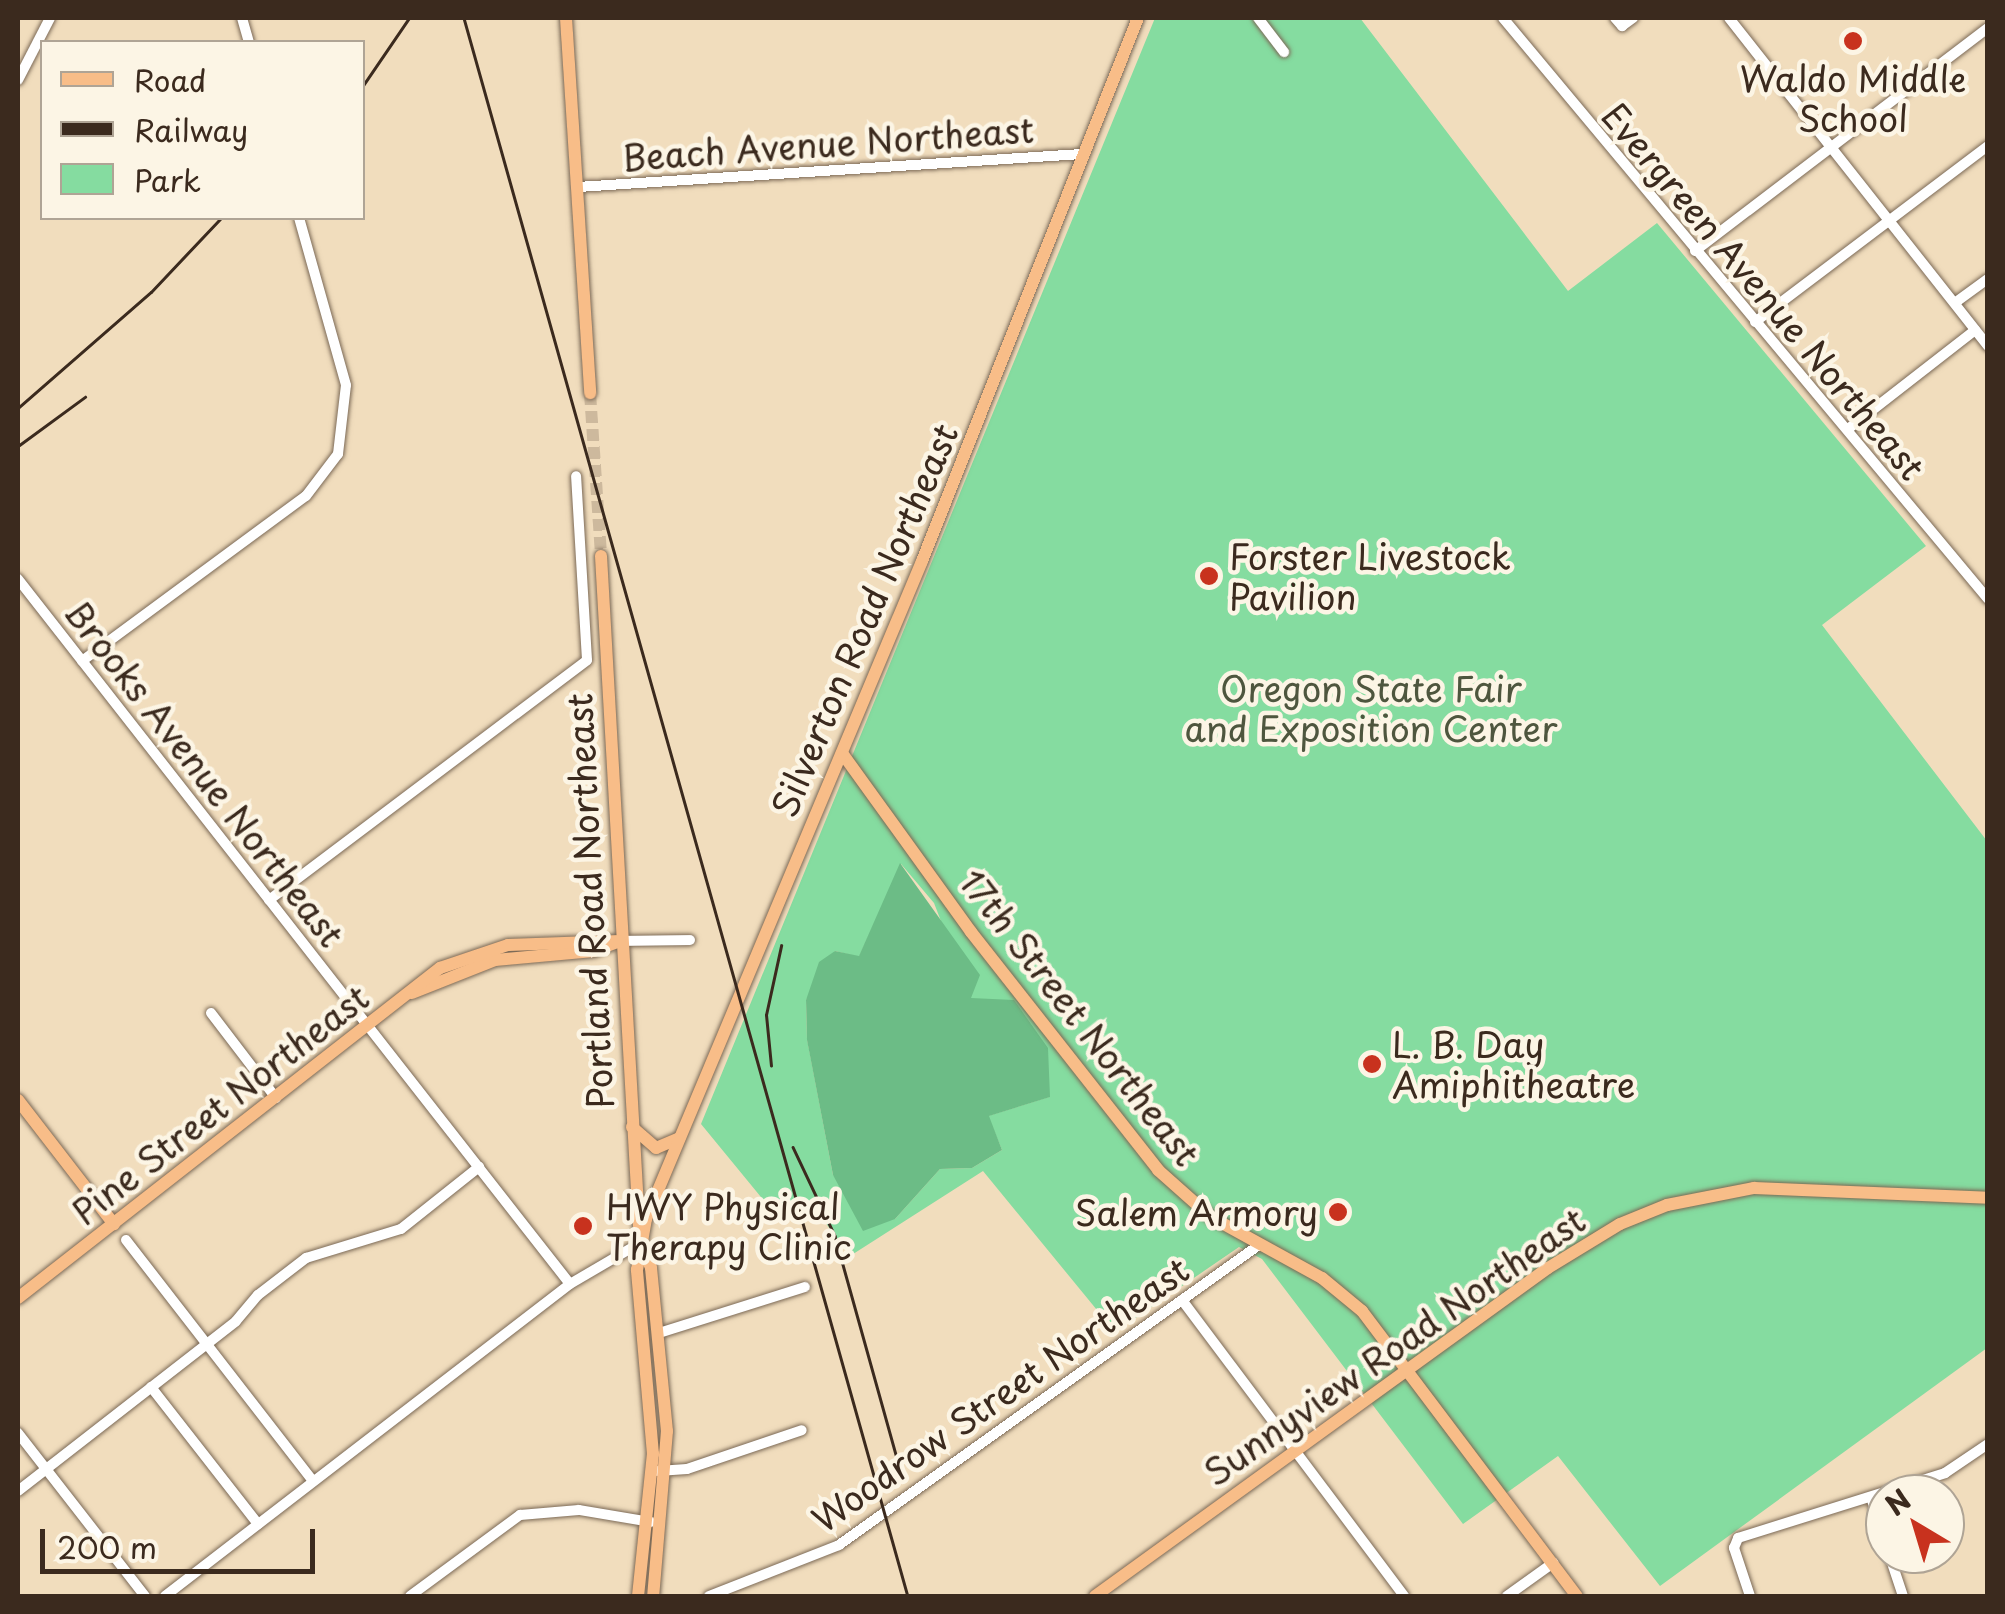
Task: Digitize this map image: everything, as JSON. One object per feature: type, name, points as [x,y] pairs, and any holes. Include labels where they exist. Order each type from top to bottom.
[{"type":"main road","points":[[566,18],[590,393]]},
{"type":"main road","name":"Silverton Road Northeast","points":[[640,1244],[680,1137],[842,753],[1138,18]]},
{"type":"main road","name":"Portland Road Northeast","points":[[600,556],[640,1244]]},
{"type":"main road","name":"17th Street Northeast","points":[[842,753],[975,937],[1158,1170],[1211,1217],[1340,1292],[1410,1369],[1578,1596]]},
{"type":"main road","name":"Pine Street Northeast","points":[[18,1298],[440,968],[488,948],[620,941]]},
{"type":"main road","points":[[18,1102],[114,1224]]},
{"type":"main road","points":[[631,1124],[656,1148],[680,1137]]},
{"type":"main road","name":"Sunnyview Road Northeast","points":[[1095,1596],[1583,1244],[1667,1205],[1778,1188],[1988,1198]]},
{"type":"main road","points":[[638,1596],[668,1472],[659,1333],[651,1268],[640,1244]]},
{"type":"main road","points":[[640,1244],[655,1523],[653,1596]]},
{"type":"street","points":[[18,80],[50,18]]},
{"type":"street","points":[[1258,18],[1284,52]]},
{"type":"street","name":"Evergreen Avenue Northeast","points":[[1503,18],[1988,598]]},
{"type":"street","points":[[1615,18],[1622,26],[1633,18]]},
{"type":"street","points":[[1729,18],[1833,144],[1988,346]]},
{"type":"street","points":[[1695,251],[1988,28]]},
{"type":"street","points":[[1755,322],[1988,146]]},
{"type":"street","name":"Beach Avenue Northeast","points":[[578,187],[1082,154]]},
{"type":"street","points":[[82,660],[306,496],[333,464],[345,431],[346,386],[300,220]]},
{"type":"street","points":[[1956,302],[1988,278]]},
{"type":"street","points":[[1848,428],[1975,330]]},
{"type":"street","points":[[269,900],[587,660],[576,476]]},
{"type":"street","name":"Brooks Avenue Northeast","points":[[18,579],[570,1284]]},
{"type":"street","name":"Pine Street Northeast","points":[[620,941],[690,940]]},
{"type":"street","points":[[212,1012],[276,1098]]},
{"type":"street","points":[[18,1491],[208,1344],[306,1258],[401,1229],[479,1167]]},
{"type":"street","points":[[126,1240],[313,1481]]},
{"type":"street","points":[[165,1596],[570,1284],[640,1244]]},
{"type":"street","name":"Woodrow Street Northeast","points":[[709,1596],[839,1544],[1259,1245]]},
{"type":"street","points":[[659,1333],[805,1287]]},
{"type":"street","points":[[1182,1300],[1404,1596]]},
{"type":"street","points":[[151,1388],[258,1524]]},
{"type":"street","points":[[652,1471],[668,1472],[802,1430]]},
{"type":"street","points":[[18,1433],[144,1596]]},
{"type":"street","points":[[1938,1474],[1953,1469],[1988,1444]]},
{"type":"street","points":[[1750,1596],[1735,1541],[1865,1499]]},
{"type":"street","points":[[410,1596],[520,1515],[579,1510],[655,1523]]},
{"type":"street","points":[[1506,1596],[1552,1562]]},
{"type":"green space","name":"Oregon State Fair and Exposition Center","points":[[1155,18],[1360,18],[1568,291],[1657,223],[1926,546],[1822,625],[1987,841],[1987,1348],[1660,1586],[1558,1456],[1463,1524],[1262,1259],[1239,1247],[1115,1332],[983,1171],[850,1256],[814,1207],[774,1213],[701,1124]],"holes":[[[901,864],[934,903],[971,999],[1049,1097],[988,1116],[1002,1150],[972,1168],[940,1169],[895,1219],[833,1175],[807,1039],[806,1000],[835,951],[859,957]]]},
{"type":"green space","points":[[900,863],[980,975],[971,998],[1014,1000],[1048,1048],[1050,1097],[989,1116],[1002,1150],[972,1168],[940,1169],[895,1219],[863,1231],[833,1175],[807,1040],[806,1000],[819,962],[835,951],[859,956]]},
{"type":"tunnel","points":[[590,393],[601,556]]},
{"type":"railway","points":[[365,83],[409,18]]},
{"type":"railway","points":[[464,18],[908,1596]]},
{"type":"railway","points":[[18,408],[151,292],[219,220]]},
{"type":"railway","points":[[18,446],[85,397]]},
{"type":"railway","points":[[771,1066],[766,1015],[781,946]]},
{"type":"railway","points":[[793,1147],[835,1236],[899,1465]]},
{"type":"place","name":"Waldo Middle School","points":[[1853,41]]},
{"type":"place","name":"Forster Livestock Pavilion","points":[[1209,576]]},
{"type":"place","name":"L. B. Day Amiphitheatre","points":[[1372,1064]]},
{"type":"place","name":"Salem Armory","points":[[1338,1212]]},
{"type":"place","name":"HWY Physical Therapy Clinic","points":[[583,1226]]}]
